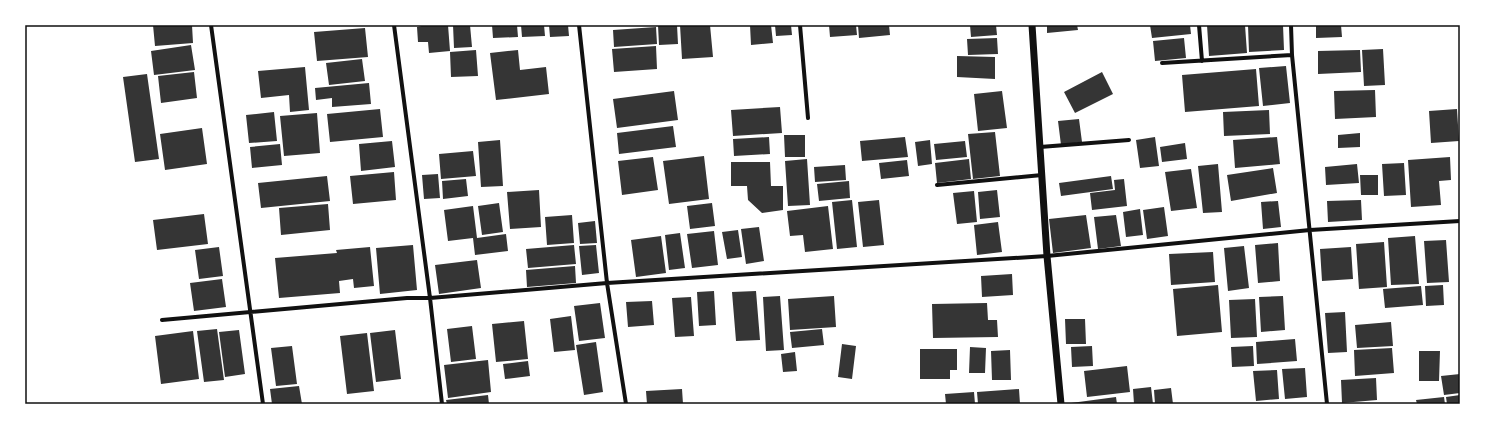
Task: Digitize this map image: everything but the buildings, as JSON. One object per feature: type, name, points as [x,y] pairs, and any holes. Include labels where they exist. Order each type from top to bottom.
[{"type":"street","points":[[211,25],[263,404]]},
{"type":"street","points":[[394,25],[430,298],[442,404]]},
{"type":"street","points":[[579,25],[607,283],[626,404]]},
{"type":"street","points":[[800,25],[808,118]]},
{"type":"street","points":[[1032,25],[1047,256],[1061,404]]},
{"type":"street","points":[[1199,25],[1202,61]]},
{"type":"street","points":[[1291,25],[1292,55],[1327,404]]},
{"type":"street","points":[[1162,64],[1292,55]]},
{"type":"street","points":[[1040,147],[1129,140]]},
{"type":"street","points":[[937,185],[1042,175]]},
{"type":"street","points":[[162,320],[407,298],[430,298],[607,283],[1047,256],[1310,230],[1460,221]]}]
